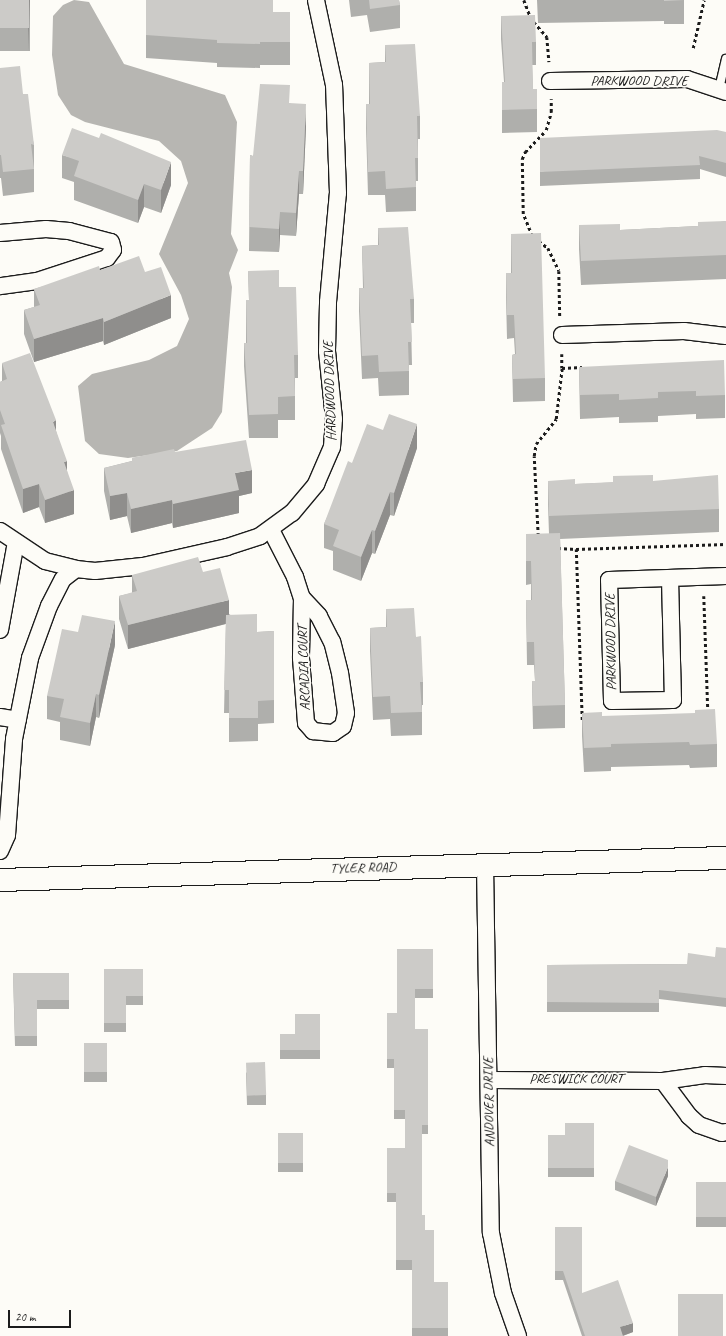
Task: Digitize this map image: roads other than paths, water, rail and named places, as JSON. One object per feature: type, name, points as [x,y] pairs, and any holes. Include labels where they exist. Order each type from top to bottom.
[{"type":"street","name":"HARDWOOD DRIVE","points":[[0,531],[45,561],[76,569],[95,571],[143,566],[227,547],[271,530],[292,513],[316,484],[332,447],[334,419],[327,351],[327,323],[330,262],[338,193],[337,116],[334,85],[316,0]]},
{"type":"street","name":"PARKWOOD DRIVE","points":[[550,81],[687,79],[722,91]]},
{"type":"street","points":[[0,233],[46,229],[69,231],[111,242],[113,250],[107,258],[51,276],[0,286]]},
{"type":"street","points":[[562,335],[684,331],[726,336]]},
{"type":"street","name":"ARCADIA COURT","points":[[271,530],[295,577],[302,598],[301,658],[306,723],[313,731],[333,733],[343,726],[346,713],[340,673],[332,642],[319,616],[302,598]]},
{"type":"street","points":[[0,630],[16,542]]},
{"type":"street","points":[[0,851],[7,835],[18,720],[30,658],[49,606],[63,579],[76,569]]},
{"type":"street","name":"PARKWOOD DRIVE","points":[[670,578],[673,700],[612,701],[609,580],[726,576]]},
{"type":"street","points":[[0,717],[18,720]]},
{"type":"street","name":"TYLER ROAD","points":[[0,880],[485,864],[726,858]]},
{"type":"street","name":"ANDOVER DRIVE","points":[[485,864],[491,1233],[500,1281],[518,1336]]},
{"type":"street","name":"PRESWICK COURT","points":[[489,1080],[663,1081],[705,1075],[726,1076]]},
{"type":"street","points":[[663,1081],[689,1116],[699,1125],[722,1133],[726,1132]]},
{"type":"lane","points":[[722,91],[726,59]]}]
